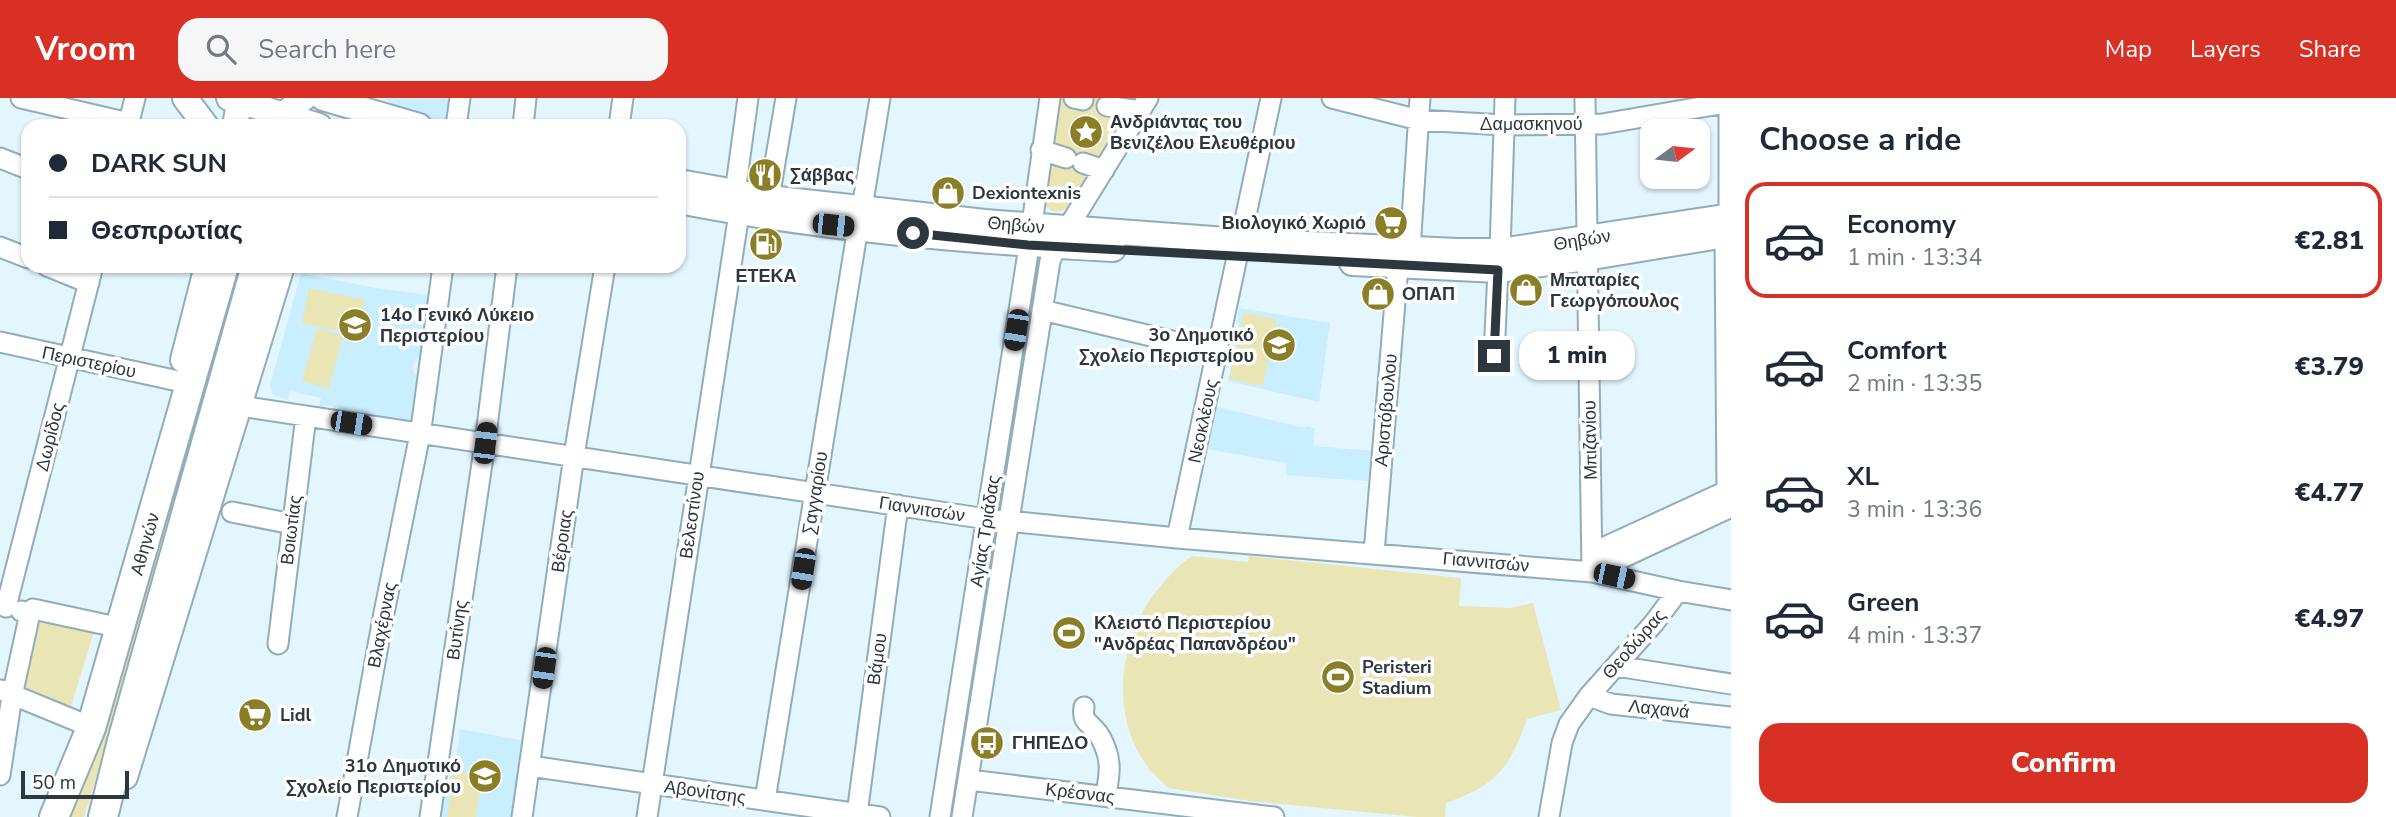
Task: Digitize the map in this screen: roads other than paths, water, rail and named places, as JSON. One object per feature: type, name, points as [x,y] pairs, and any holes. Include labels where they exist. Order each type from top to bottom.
[{"type":"highway","name":"Αθηνών","points":[[53,817],[91,728],[222,273]]},
{"type":"highway","name":"Αθηνών","points":[[110,810],[122,741],[254,273]]},
{"type":"highway","points":[[53,817],[79,722]]},
{"type":"main road","points":[[185,98],[201,119]]},
{"type":"main road","points":[[256,119],[323,98],[395,119]]},
{"type":"main road","points":[[373,98],[406,119]]},
{"type":"main road","name":"Θηβών","points":[[686,185],[737,203],[769,198],[860,218]]},
{"type":"main road","name":"Θηβών","points":[[686,201],[737,203],[1030,236],[1058,246],[1239,248],[1499,261],[1729,225]]},
{"type":"main road","name":"Αθηνών","points":[[79,722],[178,381],[206,273]]},
{"type":"main road","name":"Αθηνών","points":[[110,810],[280,273]]},
{"type":"street","points":[[21,98],[104,119]]},
{"type":"street","points":[[130,119],[135,98]]},
{"type":"street","points":[[457,119],[460,98]]},
{"type":"street","points":[[524,119],[526,98]]},
{"type":"street","points":[[620,119],[623,98]]},
{"type":"street","name":"Βελεστίνου","points":[[647,817],[737,203],[748,98]]},
{"type":"street","points":[[769,198],[786,98]]},
{"type":"street","name":"Σαγγαρίου","points":[[765,800],[880,98]]},
{"type":"street","name":"Αγίας Τριάδας","points":[[940,817],[1050,98]]},
{"type":"street","name":"Νεοκλέους","points":[[1177,538],[1271,98]]},
{"type":"street","name":"Δαμασκηνού","points":[[1332,98],[1419,120],[1504,125],[1635,120],[1730,101]]},
{"type":"street","name":"Αριστόβουλου","points":[[1374,553],[1420,98]]},
{"type":"street","points":[[1494,356],[1506,98]]},
{"type":"street","name":"Μπιζανίου","points":[[1585,98],[1592,562]]},
{"type":"street","points":[[1592,562],[1730,498],[1730,101]]},
{"type":"street","points":[[1107,106],[1144,104]]},
{"type":"street","points":[[1058,246],[1144,104]]},
{"type":"street","points":[[1041,150],[1104,170]]},
{"type":"street","points":[[0,158],[21,166]]},
{"type":"street","name":"Αγίας Τριάδας","points":[[961,817],[1042,310],[1058,246]]},
{"type":"street","points":[[0,247],[21,255]]},
{"type":"street","name":"Βλαχέρνας","points":[[347,817],[420,433],[442,273]]},
{"type":"street","name":"Βυτίνης","points":[[430,817],[485,443],[506,273]]},
{"type":"street","name":"Βέροιας","points":[[522,817],[574,456],[604,273]]},
{"type":"street","name":"Δωρίδος","points":[[3,606],[91,274]]},
{"type":"street","points":[[1042,310],[1218,352]]},
{"type":"street","name":"Περιστερίου","points":[[0,342],[178,381]]},
{"type":"street","name":"Γιαννιτσών","points":[[240,406],[1009,522],[1374,553],[1592,562],[1678,591],[1731,600]]},
{"type":"street","name":"Βοιωτίας","points":[[278,644],[306,416]]},
{"type":"street","name":"Βάμου","points":[[857,814],[898,505]]},
{"type":"street","points":[[232,512],[292,524]]},
{"type":"street","name":"Θεοδώρας","points":[[1589,696],[1654,623],[1678,591]]},
{"type":"street","points":[[3,606],[30,613]]},
{"type":"street","points":[[0,775],[6,693],[30,613],[33,609],[107,625]]},
{"type":"street","points":[[1616,666],[1731,684]]},
{"type":"street","points":[[6,693],[79,722]]},
{"type":"street","points":[[1549,817],[1562,743],[1569,724],[1589,696]]},
{"type":"street","name":"Λαχανά","points":[[1589,696],[1611,704],[1731,717]]},
{"type":"street","points":[[1084,707],[1085,722],[1096,730],[1108,758],[1115,804]]},
{"type":"street","name":"Αβονίτσης","points":[[530,766],[880,817]]},
{"type":"street","name":"Κρέσνας","points":[[968,780],[1115,804],[1274,817]]},
{"type":"place","name":"Ανδριάντας του Βενιζέλου Ελευθέριου","points":[[1086,132]]},
{"type":"place","name":"Σάββας","points":[[765,175]]},
{"type":"place","name":"Dexiontexnis","points":[[948,193]]},
{"type":"place","name":"Βιολογικό Χωριό","points":[[1391,223]]},
{"type":"place","name":"ΕΤΕΚΑ","points":[[766,244]]},
{"type":"place","name":"Μπαταρίες Γεωργόπουλος","points":[[1526,290]]},
{"type":"place","name":"ΟΠΑΠ","points":[[1378,294]]},
{"type":"place","name":"14ο Γενικό Λύκειο Περιστερίου","points":[[355,325]]},
{"type":"place","name":"3ο Δημοτικό Σχολείο Περιστερίου","points":[[1279,345]]},
{"type":"place","name":"Κλειστό Περιστερίου \"Ανδρέας Παπανδρέου\"","points":[[1069,633]]},
{"type":"place","name":"Peristeri Stadium","points":[[1338,677]]},
{"type":"place","name":"Lidl","points":[[255,715]]},
{"type":"place","name":"ΓΗΠΕΔΟ","points":[[987,743]]},
{"type":"place","name":"31ο Δημοτικό Σχολείο Περιστερίου","points":[[485,776]]}]
